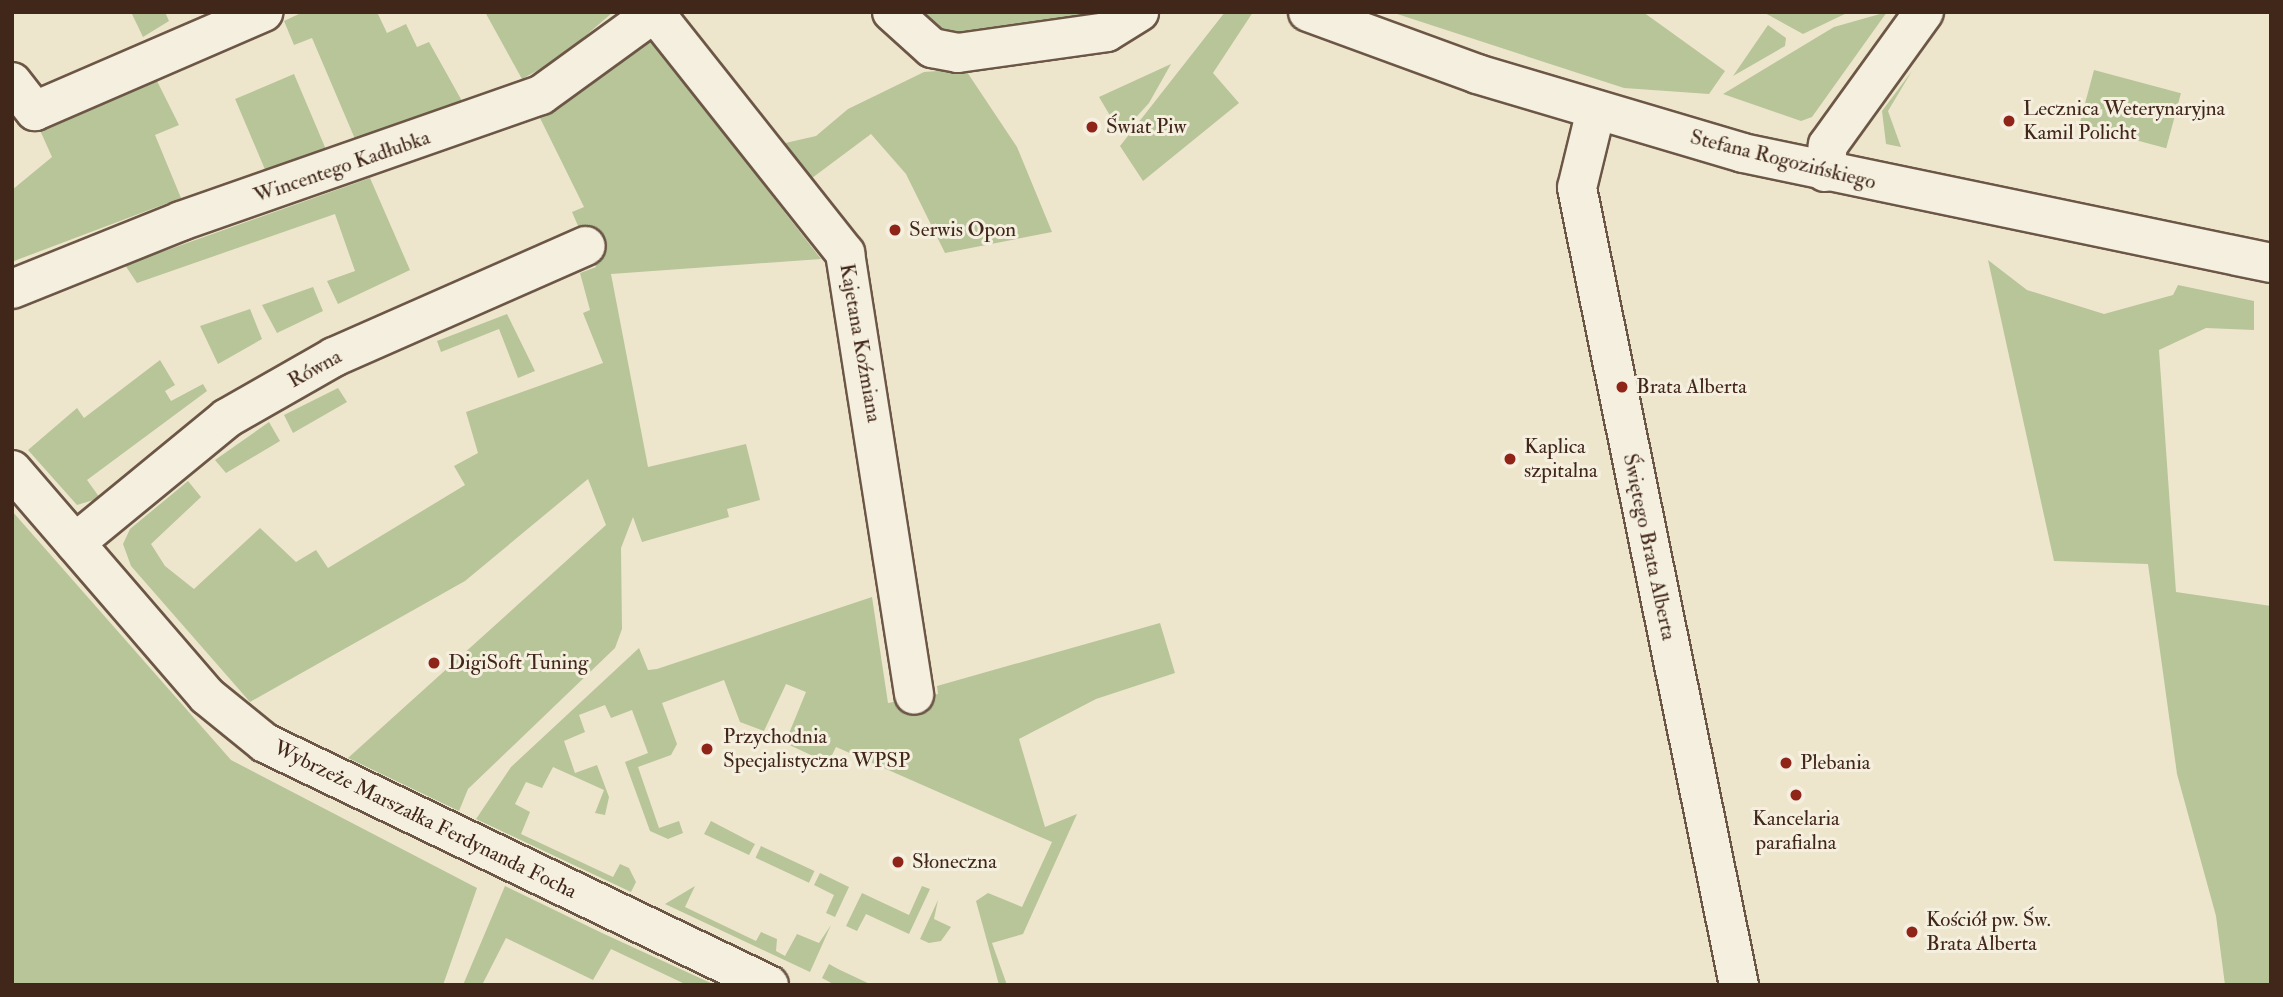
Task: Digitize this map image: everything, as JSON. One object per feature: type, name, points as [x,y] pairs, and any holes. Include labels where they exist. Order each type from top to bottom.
[{"type":"street","points":[[12,82],[35,111],[264,12]]},
{"type":"street","name":"Wincentego Kadłubka","points":[[12,289],[181,221],[541,95],[654,12]]},
{"type":"street","name":"Kajetana Koźmiana","points":[[654,12],[845,253],[914,695]]},
{"type":"street","points":[[892,12],[932,48],[958,53],[1107,32],[1139,12]]},
{"type":"street","name":"Stefana Rogozińskiego","points":[[1308,12],[1596,110],[1825,172],[2271,263]]},
{"type":"street","points":[[1825,172],[1828,145],[1924,12]]},
{"type":"street","name":"Świętego Brata Alberta","points":[[1596,110],[1577,188],[1740,985]]},
{"type":"street","name":"Równa","points":[[75,543],[227,418],[334,357],[586,246]]},
{"type":"street","name":"Wybrzeże Marszałka Ferdynanda Focha","points":[[12,470],[207,696],[265,743],[769,985]]},
{"type":"green space","points":[[131,12],[165,12],[169,21],[143,37]]},
{"type":"green space","points":[[303,12],[377,12],[387,33],[406,24],[417,47],[429,42],[462,101],[355,139],[312,38],[294,45],[284,21]]},
{"type":"green space","points":[[485,12],[613,12],[560,58],[522,79]]},
{"type":"green space","points":[[910,12],[1084,12],[1091,23],[951,38]]},
{"type":"green space","points":[[1225,12],[1253,12],[1213,73],[1239,103],[1143,181],[1120,146]]},
{"type":"green space","points":[[1391,12],[1643,12],[1725,71],[1709,94],[1624,88]]},
{"type":"green space","points":[[1763,12],[1849,12],[1803,34]]},
{"type":"green space","points":[[1887,12],[1812,117],[1801,121],[1723,94],[1834,27]]},
{"type":"green space","points":[[1768,25],[1786,38],[1785,46],[1733,76]]},
{"type":"green space","points":[[652,41],[821,259],[611,274],[648,467],[746,444],[760,500],[727,509],[729,517],[642,542],[633,517],[621,548],[622,629],[615,648],[468,789],[459,811],[348,758],[606,525],[588,479],[465,581],[250,702],[131,566],[123,544],[130,529],[188,481],[201,497],[151,544],[165,566],[194,589],[260,528],[296,562],[316,550],[328,568],[465,485],[454,466],[478,453],[466,412],[603,363],[583,313],[590,310],[580,273],[596,267],[572,212],[584,207],[540,118]]},
{"type":"green space","points":[[1171,64],[1149,103],[1121,134],[1099,97]]},
{"type":"green space","points":[[965,69],[1017,147],[1052,232],[945,253],[906,174],[871,134],[812,178],[781,144],[816,136],[848,109],[924,72]]},
{"type":"green space","points":[[2094,70],[2181,93],[2166,148],[2079,125]]},
{"type":"green space","points":[[1912,71],[1888,111],[1901,147],[1886,144],[1882,111]]},
{"type":"green space","points":[[294,74],[326,150],[268,175],[235,99]]},
{"type":"green space","points":[[155,77],[179,125],[155,135],[181,198],[14,261],[12,190],[52,157],[39,128]]},
{"type":"green space","points":[[370,178],[410,270],[338,304],[327,281],[355,271],[335,214],[137,283],[125,265]]},
{"type":"green space","points":[[1988,260],[2027,290],[2104,314],[2173,295],[2178,285],[2254,301],[2254,330],[2206,328],[2159,350],[2176,592],[2271,606],[2271,985],[2225,985],[2216,916],[2177,774],[2148,564],[2054,561]]},
{"type":"green space","points":[[313,287],[323,311],[277,333],[262,305]]},
{"type":"green space","points":[[250,309],[262,339],[218,364],[200,326]]},
{"type":"green space","points":[[507,314],[535,371],[518,378],[499,329],[441,352],[437,341]]},
{"type":"green space","points":[[160,360],[175,385],[165,391],[171,401],[203,384],[207,391],[87,480],[100,498],[77,505],[28,450],[77,408],[84,418]]},
{"type":"green space","points":[[338,388],[347,402],[293,433],[284,415]]},
{"type":"green space","points":[[269,422],[280,441],[226,473],[215,460]]},
{"type":"green space","points":[[12,511],[231,760],[477,888],[443,985],[12,985]]},
{"type":"green space","points":[[872,597],[888,703],[938,694],[937,686],[1160,623],[1175,673],[1096,699],[1019,739],[1045,827],[1077,814],[1023,934],[992,943],[1007,985],[999,985],[976,901],[988,893],[1022,907],[1052,842],[836,747],[828,763],[785,743],[806,692],[786,684],[764,731],[740,722],[724,680],[662,703],[677,744],[671,755],[638,767],[659,828],[679,821],[683,833],[668,839],[650,831],[625,762],[648,753],[632,710],[611,718],[605,705],[579,715],[585,732],[564,741],[575,773],[597,765],[609,797],[605,815],[595,813],[604,790],[553,767],[542,788],[526,782],[515,804],[530,812],[521,834],[613,877],[620,864],[629,868],[636,882],[631,892],[476,819],[511,767],[639,648],[648,670],[657,669]]},
{"type":"green space","points":[[711,821],[755,844],[749,855],[704,834]]},
{"type":"green space","points":[[761,846],[814,871],[809,883],[756,858]]},
{"type":"green space","points":[[820,873],[849,887],[835,917],[826,913],[834,895],[814,885]]},
{"type":"green space","points":[[505,886],[715,985],[687,985],[611,949],[593,980],[506,938],[482,985],[463,985]]},
{"type":"green space","points":[[695,886],[685,907],[756,941],[761,932],[777,939],[776,951],[785,956],[797,934],[819,943],[831,925],[810,972],[665,904]]},
{"type":"green space","points":[[922,886],[930,889],[909,934],[866,914],[857,931],[846,926],[862,893],[909,915]]},
{"type":"green space","points":[[938,900],[934,919],[951,927],[941,941],[929,943],[920,939]]},
{"type":"green space","points":[[829,964],[872,985],[835,985],[822,978]]},
{"type":"place","name":"Lecznica Weterynaryjna Kamil Policht","points":[[2009,121]]},
{"type":"place","name":"Świat Piw","points":[[1092,127]]},
{"type":"place","name":"Serwis Opon","points":[[895,230]]},
{"type":"place","name":"Brata Alberta","points":[[1622,387]]},
{"type":"place","name":"Kaplica szpitalna","points":[[1510,459]]},
{"type":"place","name":"DigiSoft Tuning","points":[[434,663]]},
{"type":"place","name":"Przychodnia Specjalistyczna WPSP","points":[[707,749]]},
{"type":"place","name":"Plebania","points":[[1786,763]]},
{"type":"place","name":"Kancelaria parafialna","points":[[1796,795]]},
{"type":"place","name":"Słoneczna","points":[[898,862]]},
{"type":"place","name":"Kościół pw. Św. Brata Alberta","points":[[1912,932]]}]
